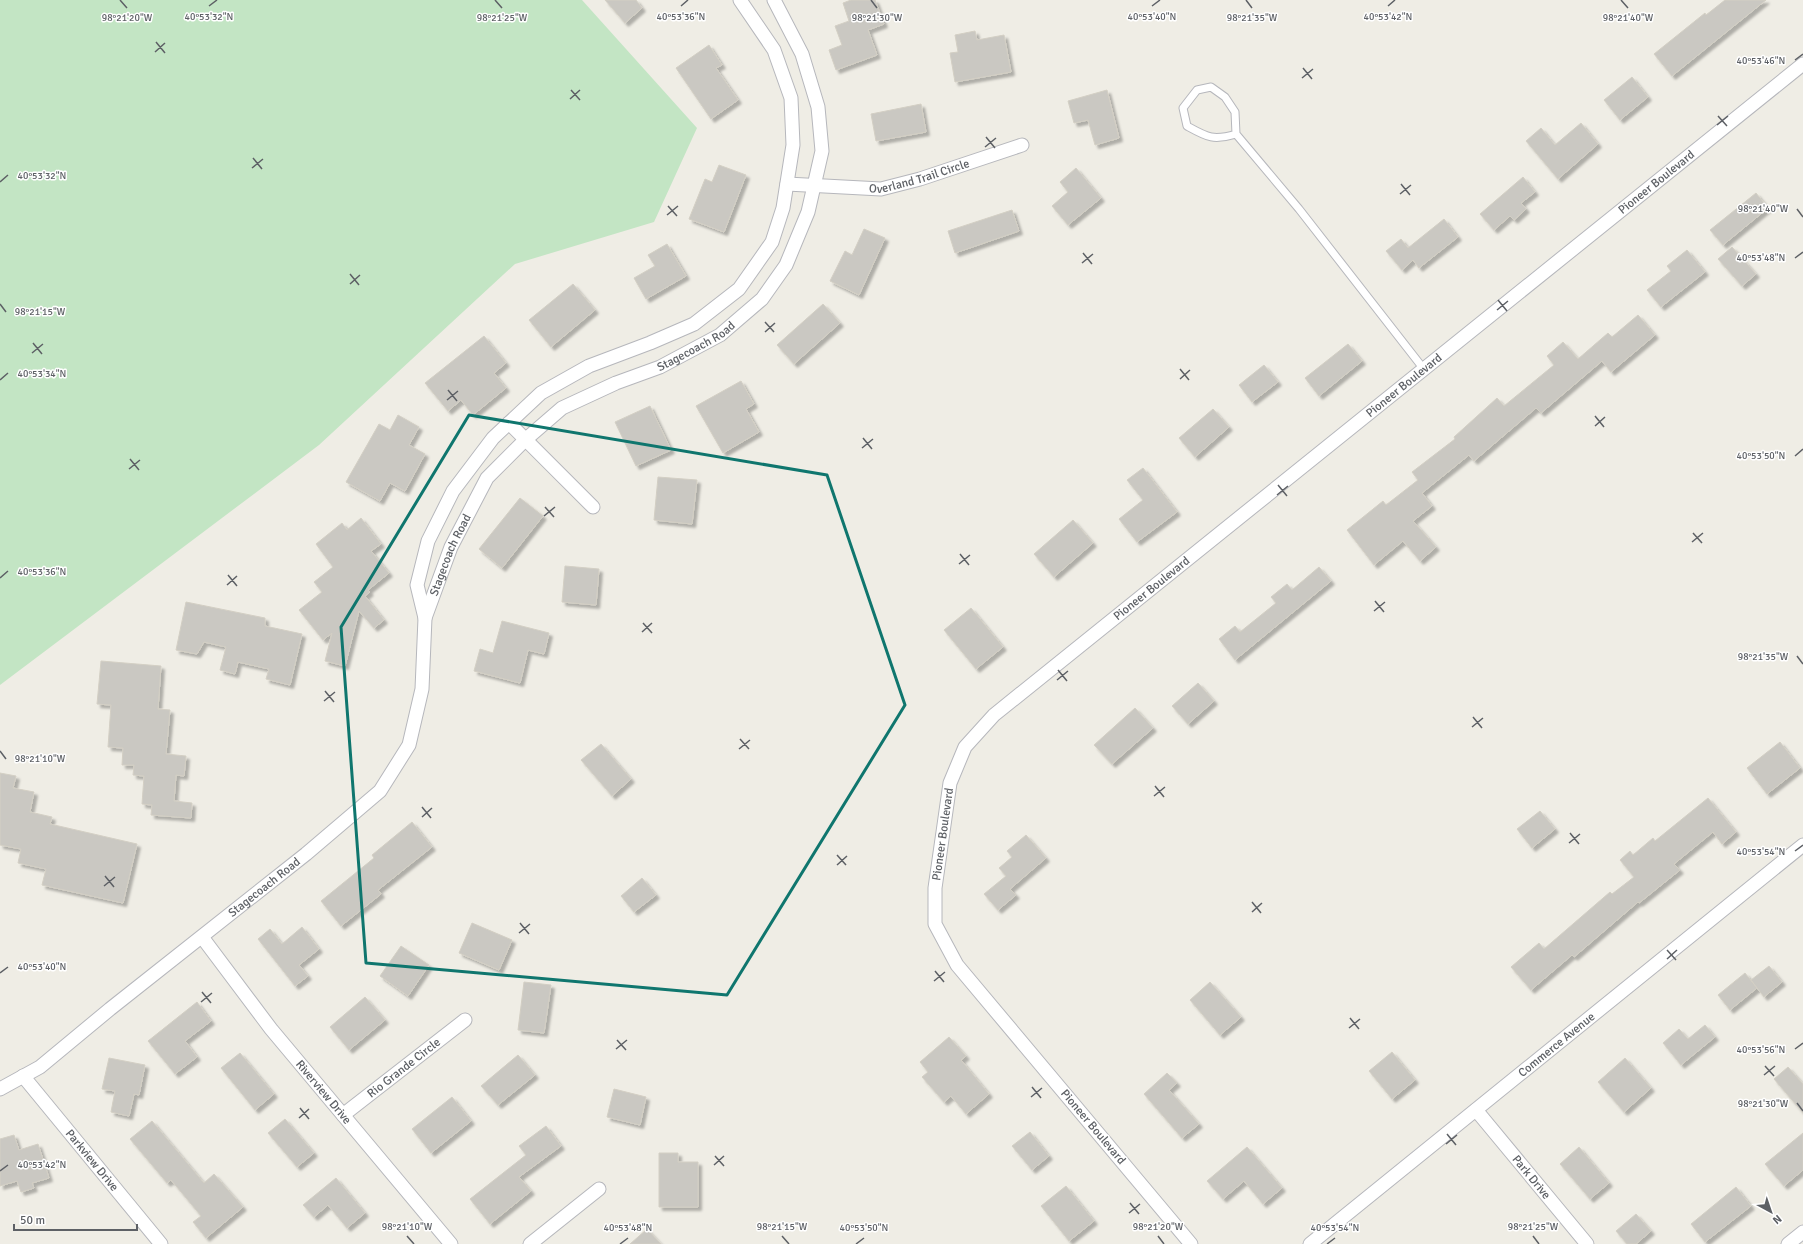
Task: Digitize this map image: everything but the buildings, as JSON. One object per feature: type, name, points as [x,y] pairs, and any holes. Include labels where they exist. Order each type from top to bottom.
[{"type":"street","name":"Stagecoach Road","points":[[425,618],[451,547],[487,478],[525,440],[562,408],[616,383],[660,367],[720,335],[762,299],[786,265],[808,212],[822,151],[818,107],[802,54],[774,0]]},
{"type":"street","name":"Stagecoach Road","points":[[0,1089],[40,1067],[110,1008],[306,854],[380,791],[409,745],[422,689],[425,618],[417,584],[428,541],[453,491],[493,438],[541,393],[589,366],[650,343],[694,324],[739,289],[772,242],[783,208],[793,145],[791,98],[774,50],[746,2]]},
{"type":"street","name":"Pioneer Boulevard","points":[[1191,1244],[957,964],[935,924],[935,888],[950,783],[965,747],[994,715],[1423,368],[1803,64]]},
{"type":"street","name":"Overland Trail Circle","points":[[787,184],[881,189],[920,179],[1022,145]]},
{"type":"street","points":[[509,423],[593,507]]},
{"type":"street","name":"Commerce Avenue","points":[[1310,1244],[1803,845]]},
{"type":"street","name":"Riverview Drive","points":[[202,937],[271,1029],[451,1244]]},
{"type":"street","name":"Rio Grande Circle","points":[[343,1115],[465,1020]]},
{"type":"street","name":"Parkview Drive","points":[[23,1076],[161,1244]]},
{"type":"street","name":"Park Drive","points":[[1476,1110],[1588,1244]]},
{"type":"street","points":[[530,1244],[599,1189]]},
{"type":"street","points":[[1788,1244],[1803,1232]]},
{"type":"lane","points":[[1236,134],[1223,138],[1207,137],[1187,126],[1183,108],[1197,90],[1212,87],[1225,97],[1234,112],[1236,134],[1299,209],[1423,368]]},
{"type":"highlighted area","points":[[469,415],[827,475],[905,705],[727,995],[366,963],[341,627]]},
{"type":"green space","points":[[0,0],[582,0],[697,128],[654,222],[515,264],[319,445],[0,685]]}]
